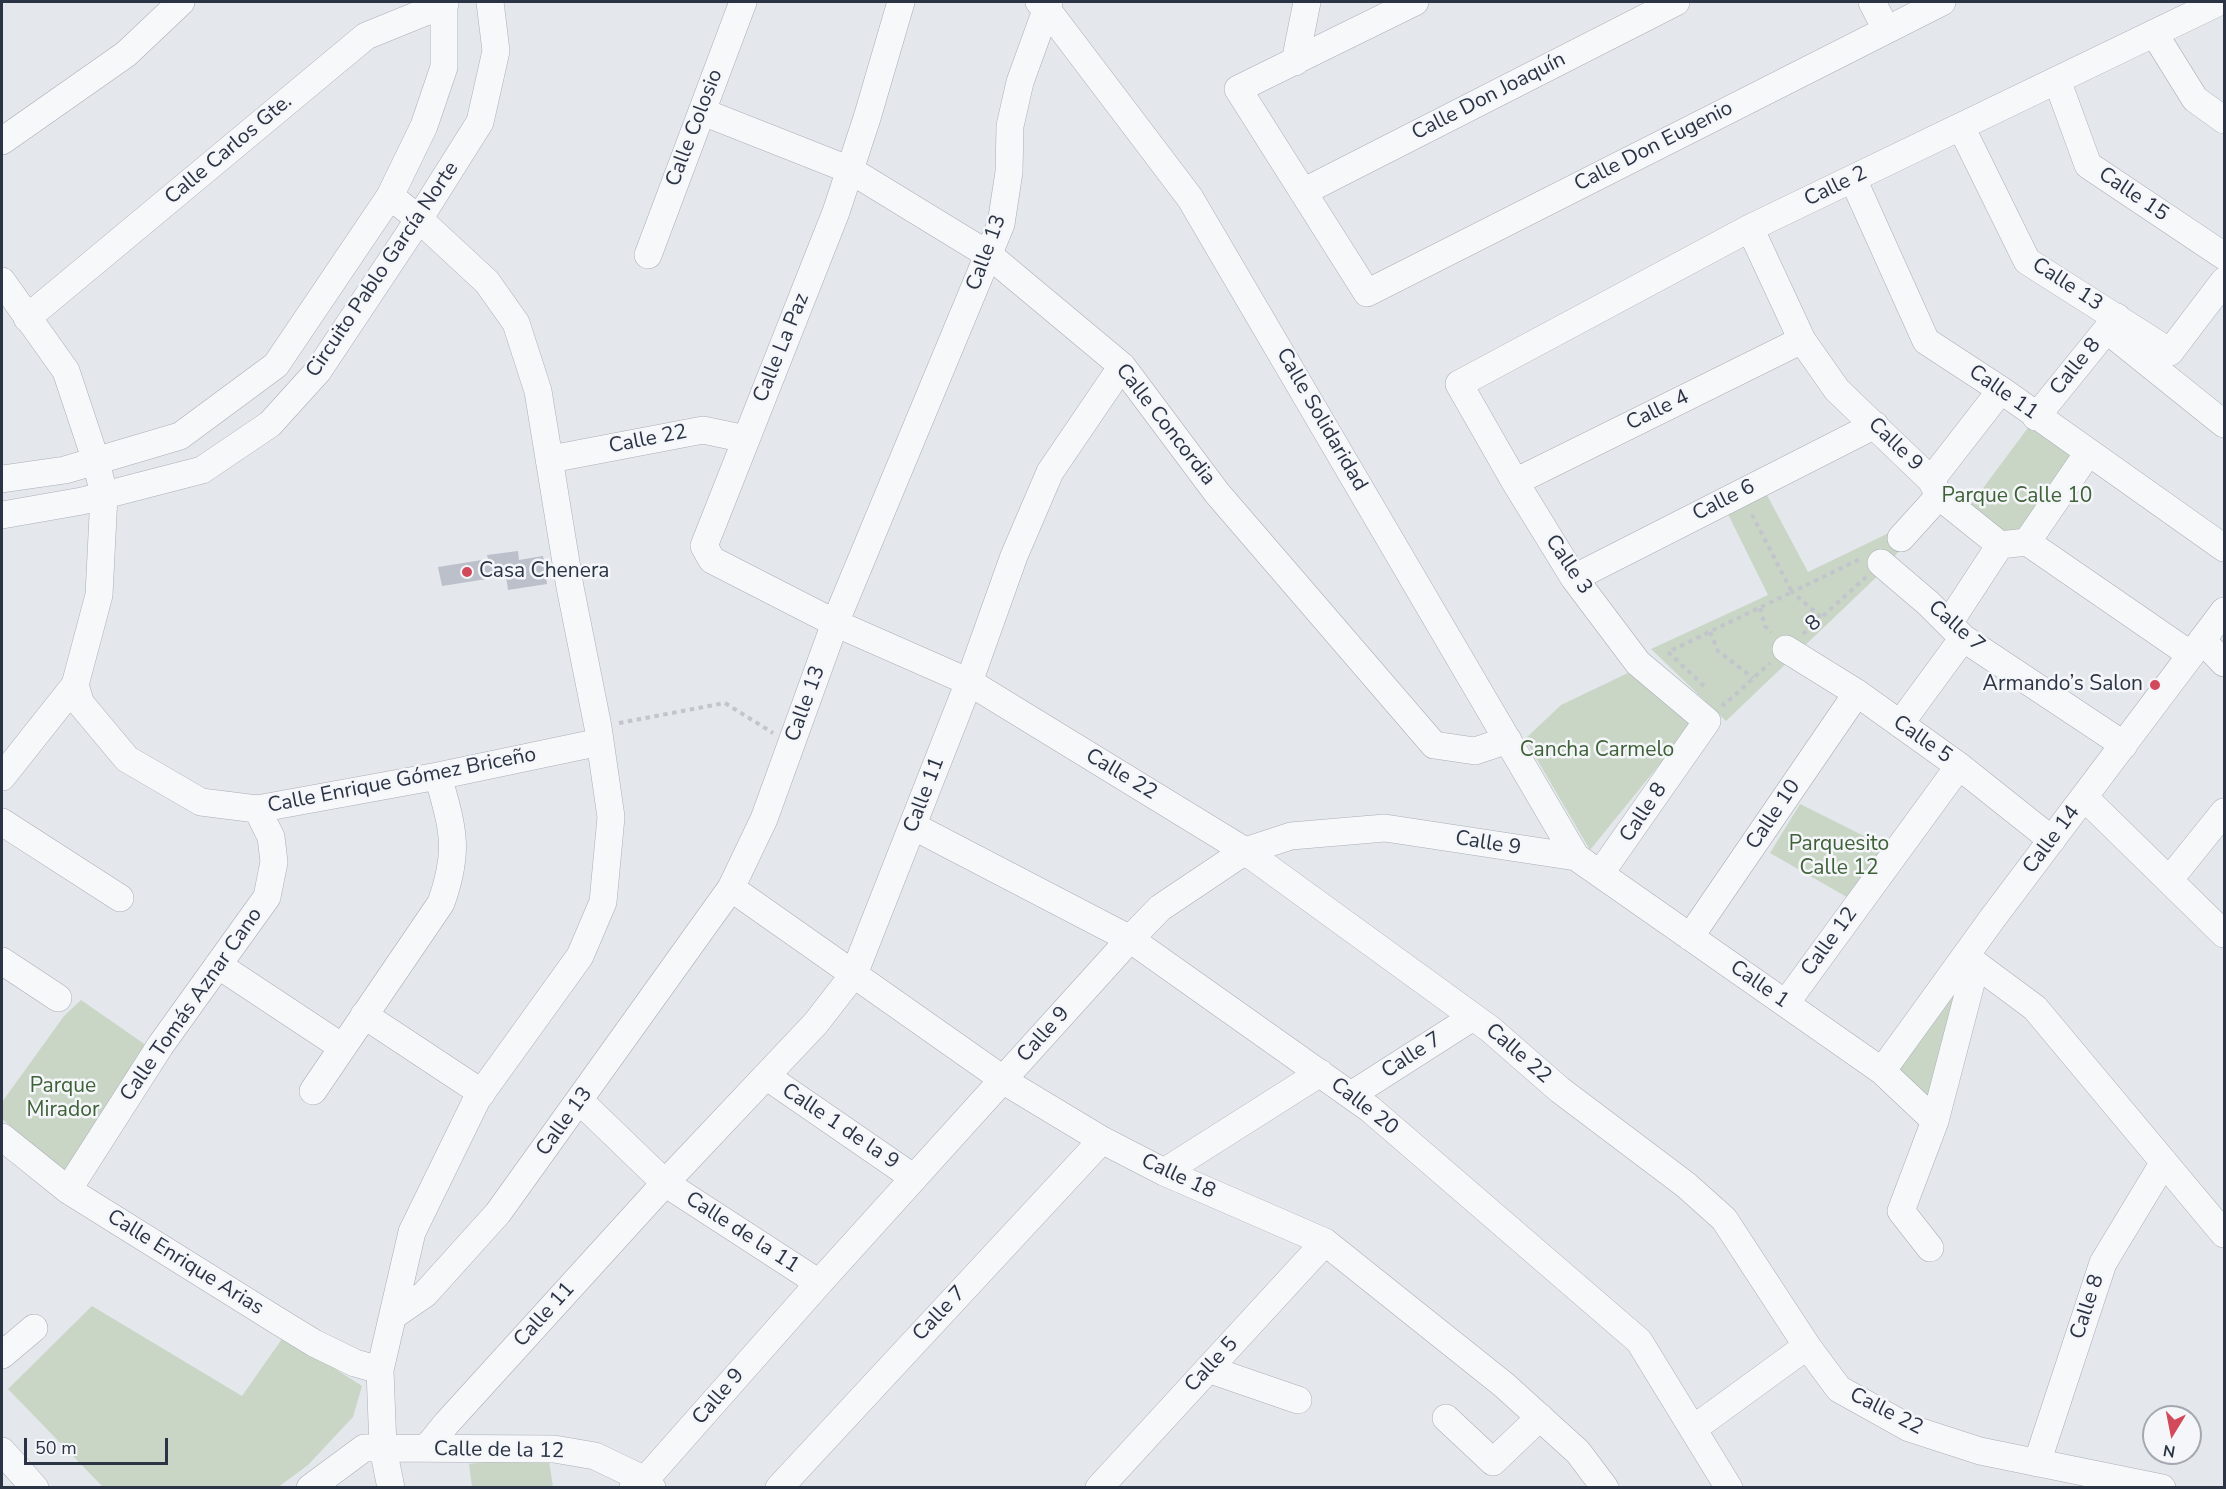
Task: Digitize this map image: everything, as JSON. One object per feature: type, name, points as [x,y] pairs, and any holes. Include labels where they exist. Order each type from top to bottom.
[{"type":"street","points":[[2,141],[126,54],[181,2]]},
{"type":"street","name":"Circuito Pablo García Norte","points":[[2,516],[104,495],[202,470],[270,424],[318,371],[480,122],[496,51],[490,2]]},
{"type":"street","name":"Calle Colosio","points":[[648,255],[743,2]]},
{"type":"street","name":"Calle La Paz","points":[[835,623],[712,560],[704,546],[836,212],[901,2]]},
{"type":"street","points":[[1295,62],[1307,2]]},
{"type":"street","points":[[1303,192],[1238,88],[1415,2]]},
{"type":"street","name":"Calle Don Joaquín","points":[[1303,192],[1676,2]]},
{"type":"street","points":[[1872,2],[1886,29]]},
{"type":"street","name":"Calle Don Eugenio","points":[[1303,192],[1367,293],[1942,2]]},
{"type":"street","name":"Calle 2","points":[[1459,384],[1750,228],[2219,2]]},
{"type":"street","name":"Circuito Pablo García Norte","points":[[2,479],[65,470],[180,436],[276,365],[390,196],[424,126],[444,67],[445,3]]},
{"type":"street","name":"Calle Carlos Gte.","points":[[27,318],[366,36],[445,3]]},
{"type":"street","name":"Calle 13","points":[[393,1316],[425,1294],[498,1214],[731,888],[764,819],[835,623],[1001,224],[1008,172],[1010,126],[1020,82],[1044,4]]},
{"type":"street","name":"Calle Solidaridad","points":[[1044,4],[1190,198],[1576,857]]},
{"type":"street","points":[[2154,33],[2195,99],[2224,120]]},
{"type":"street","name":"Calle 15","points":[[2057,80],[2088,165],[2224,256]]},
{"type":"street","name":"Calle Concordia","points":[[703,112],[850,170],[989,255],[1122,366],[1217,493],[1434,745],[1475,751],[1508,740]]},
{"type":"street","name":"Calle 13","points":[[1961,127],[2027,261],[2112,324],[2224,424]]},
{"type":"street","name":"Calle 11","points":[[1853,179],[1926,341],[2001,390],[2224,548]]},
{"type":"street","points":[[390,196],[419,219],[487,282],[516,323],[538,391],[570,587],[599,735],[611,817],[603,902],[580,956],[482,1093],[412,1232],[380,1370],[383,1448],[391,1488]]},
{"type":"street","name":"Calle 9","points":[[1750,228],[1802,340],[1837,390],[1875,425],[1935,488],[2000,545]]},
{"type":"street","points":[[2,281],[66,371],[96,461],[104,495],[99,595],[75,685],[2,777]]},
{"type":"street","name":"Calle 13","points":[[2112,324],[2170,352],[2224,281]]},
{"type":"street","name":"Calle 8","points":[[2036,417],[2112,324]]},
{"type":"street","name":"Calle 4","points":[[1515,482],[1802,340]]},
{"type":"street","name":"Calle 11","points":[[426,1449],[446,1424],[665,1183],[816,1023],[854,974],[969,682],[1014,556],[1050,472],[1122,366]]},
{"type":"street","name":"Calle 3","points":[[1459,384],[1515,482],[1574,578],[1638,663],[1716,708]]},
{"type":"street","points":[[1900,538],[2001,390]]},
{"type":"street","name":"Calle 6","points":[[1574,578],[1875,425]]},
{"type":"street","name":"Calle 22","points":[[550,459],[703,430],[746,439]]},
{"type":"street","points":[[2027,542],[2088,453]]},
{"type":"street","points":[[1900,724],[1956,631],[2000,545],[2027,542],[2224,663]]},
{"type":"street","name":"Calle 7","points":[[1871,561],[1928,603],[1956,631],[2124,745]]},
{"type":"street","name":"Calle 14","points":[[1882,1071],[1971,960],[2052,840],[2224,611]]},
{"type":"street","name":"Calle 22","points":[[835,623],[969,682],[1245,851],[1490,1029],[1560,1090],[1686,1185],[1724,1219],[1807,1346],[1839,1389],[1909,1428],[1980,1451],[2162,1488]]},
{"type":"street","name":"Calle 5","points":[[1786,649],[1857,693],[1959,766],[2052,840]]},
{"type":"street","name":"Calle Enrique Gómez Briceño","points":[[75,685],[81,704],[127,759],[201,802],[257,809],[438,776],[599,735]]},
{"type":"street","name":"Calle 10","points":[[1690,937],[1857,693]]},
{"type":"street","name":"Calle 8","points":[[1600,874],[1716,708]]},
{"type":"street","name":"Calle 12","points":[[1786,1003],[1959,766]]},
{"type":"street","points":[[313,1091],[441,903],[449,880],[454,852],[452,824],[438,776]]},
{"type":"street","points":[[2084,797],[2224,934]]},
{"type":"street","name":"Calle Tomás Aznar Cano","points":[[68,1190],[160,1046],[267,897],[274,862],[271,837],[257,809]]},
{"type":"street","points":[[2170,879],[2224,812]]},
{"type":"street","points":[[2,822],[120,898]]},
{"type":"street","name":"Calle 20","points":[[913,826],[1130,939],[1370,1109],[1638,1341],[1729,1488]]},
{"type":"street","name":"Calle 9","points":[[643,1485],[819,1283],[1160,908],[1245,851],[1291,836],[1384,828],[1576,857]]},
{"type":"street","name":"Calle 1","points":[[1576,857],[1882,1071],[1935,1121]]},
{"type":"street","name":"Calle 18","points":[[731,888],[1004,1080],[1102,1140],[1164,1172],[1325,1242],[1504,1385],[1578,1452],[1605,1488]]},
{"type":"street","points":[[1971,960],[2036,1008],[2224,1234]]},
{"type":"street","name":"Calle 14","points":[[1930,1248],[1901,1211],[1935,1121],[1971,960]]},
{"type":"street","points":[[2,961],[58,998]]},
{"type":"street","points":[[218,965],[342,1047]]},
{"type":"street","points":[[364,1015],[482,1093]]},
{"type":"street","name":"Calle 7","points":[[1351,1095],[1473,1017]]},
{"type":"street","points":[[1164,1172],[1320,1073]]},
{"type":"street","name":"Calle 1 de la 9","points":[[766,1076],[915,1178]]},
{"type":"street","points":[[580,1101],[665,1183]]},
{"type":"street","name":"Calle Enrique Arias","points":[[2,1137],[68,1190],[314,1343],[355,1363],[380,1370]]},
{"type":"street","name":"Calle 7","points":[[779,1488],[1102,1140]]},
{"type":"street","name":"Calle 8","points":[[2037,1463],[2103,1263],[2164,1162]]},
{"type":"street","name":"Calle de la 11","points":[[665,1183],[819,1283]]},
{"type":"street","name":"Calle 5","points":[[1099,1488],[1325,1242]]},
{"type":"street","points":[[2,1354],[34,1328]]},
{"type":"street","points":[[1693,1429],[1807,1346]]},
{"type":"street","points":[[1208,1369],[1298,1400]]},
{"type":"street","points":[[1446,1418],[1493,1462],[1540,1417]]},
{"type":"street","points":[[310,1488],[364,1448],[383,1448]]},
{"type":"street","name":"Calle de la 12","points":[[383,1448],[554,1449],[595,1456],[643,1485]]},
{"type":"street","points":[[2,1451],[35,1488]]},
{"type":"path","points":[[1740,492],[1792,592],[1821,617]]},
{"type":"path","points":[[1708,690],[1668,652],[1792,592],[1871,561]]},
{"type":"path","name":"8","points":[[1716,708],[1821,617],[1871,561]]},
{"type":"path","points":[[1760,608],[1765,626],[1786,649]]},
{"type":"path","points":[[1710,632],[1718,651],[1753,678]]},
{"type":"path","points":[[599,735],[725,703],[791,744]]},
{"type":"green space","name":"Parque Calle 10","points":[[2036,417],[2088,453],[2020,549],[1966,511]]},
{"type":"green space","points":[[1760,482],[1808,572],[1924,516],[1887,567],[1726,721],[1651,649],[1768,595],[1722,502]]},
{"type":"green space","name":"Cancha Carmelo","points":[[1632,671],[1694,722],[1590,850],[1525,739],[1561,705]]},
{"type":"green space","name":"Parquesito Calle 12","points":[[1800,804],[1890,849],[1852,900],[1770,853]]},
{"type":"green space","points":[[1965,982],[1933,1108],[1894,1068]]},
{"type":"green space","name":"Parque Mirador","points":[[81,1000],[153,1050],[70,1176],[2,1119],[2,1102],[64,1016]]},
{"type":"green space","points":[[92,1306],[242,1396],[284,1336],[362,1386],[353,1417],[308,1465],[277,1488],[103,1487],[8,1389]]},
{"type":"green space","points":[[548,1454],[553,1487],[472,1487],[469,1464]]},
{"type":"building","points":[[518,551],[519,560],[543,556],[547,584],[508,590],[506,576],[442,586],[438,567],[488,559],[487,555]]},
{"type":"place","name":"Casa Chenera","points":[[467,572]]},
{"type":"place","name":"Armando’s Salon","points":[[2155,685]]}]
